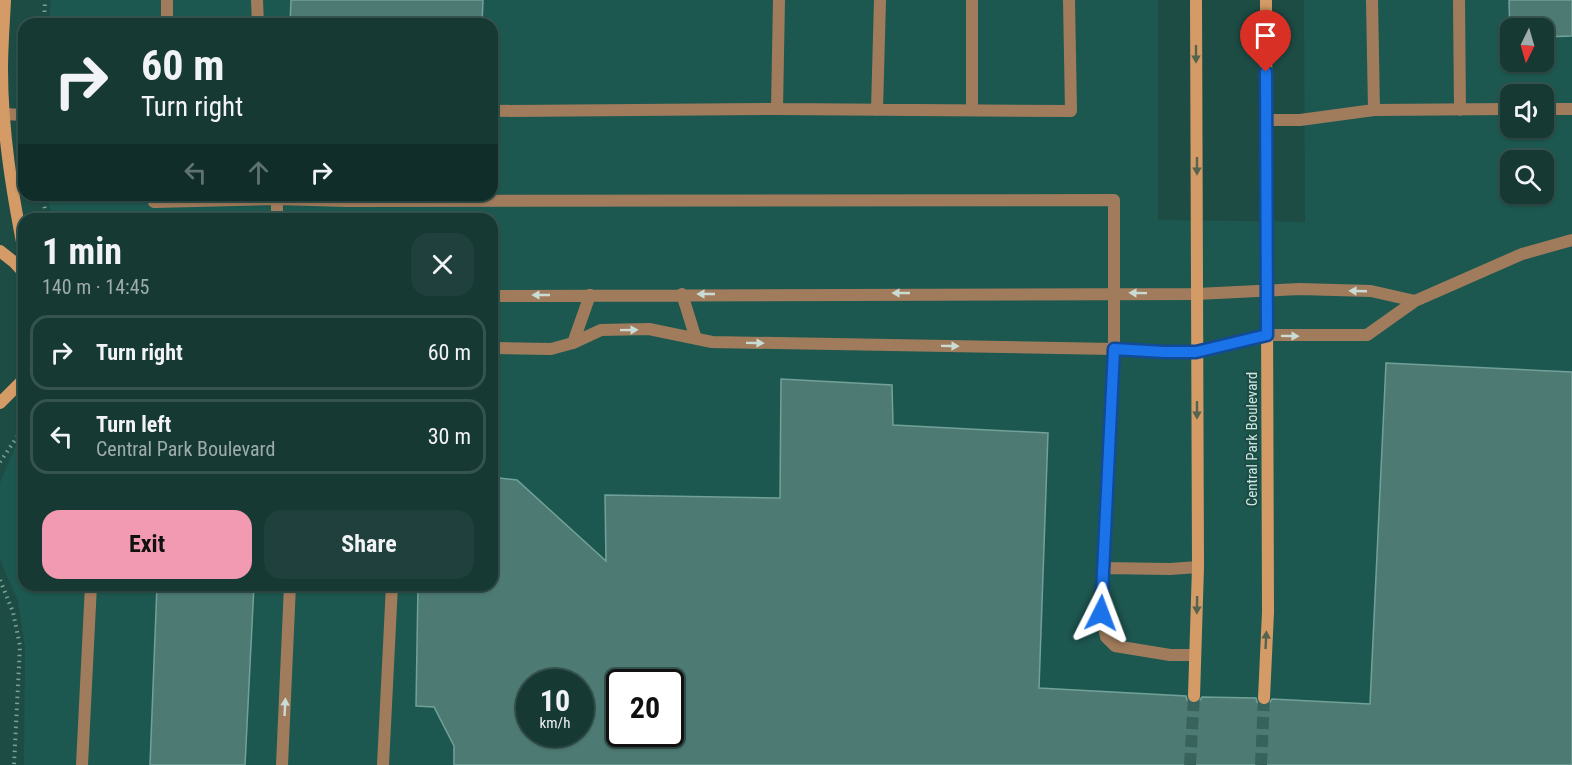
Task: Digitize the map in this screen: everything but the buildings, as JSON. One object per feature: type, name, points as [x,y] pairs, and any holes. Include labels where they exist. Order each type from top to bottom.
[{"type":"street","points":[[5,0],[2,69],[4,114],[18,221]]},
{"type":"street","points":[[1194,696],[1198,567],[1196,0]]},
{"type":"street","name":"Central Park Boulevard","points":[[1264,698],[1268,612],[1266,0]]},
{"type":"street","points":[[0,251],[18,266]]},
{"type":"street","points":[[0,403],[18,385]]},
{"type":"lane","points":[[167,0],[167,18]]},
{"type":"lane","points":[[257,0],[258,18]]},
{"type":"lane","points":[[777,109],[779,0]]},
{"type":"lane","points":[[877,110],[880,0]]},
{"type":"lane","points":[[972,0],[972,110]]},
{"type":"lane","points":[[498,111],[777,109],[1071,111],[1069,0]]},
{"type":"lane","points":[[1372,0],[1374,110]]},
{"type":"lane","points":[[1460,0],[1460,110]]},
{"type":"lane","points":[[1266,120],[1300,120],[1374,110],[1500,109]]},
{"type":"lane","points":[[1554,109],[1572,109]]},
{"type":"lane","points":[[4,114],[18,115]]},
{"type":"lane","points":[[498,201],[1114,200],[1114,349],[1101,613],[1106,637],[1115,646],[1170,655],[1196,655]]},
{"type":"lane","points":[[154,202],[216,201]]},
{"type":"lane","points":[[498,348],[551,349],[573,343],[602,330],[649,329],[723,343],[1114,349],[1164,352],[1196,352],[1267,335],[1367,335],[1415,301],[1522,254],[1572,240]]},
{"type":"lane","points":[[498,296],[1197,294],[1267,290],[1371,291],[1415,301]]},
{"type":"lane","points":[[682,294],[696,339]]},
{"type":"lane","points":[[573,343],[590,295]]},
{"type":"lane","points":[[1103,568],[1198,567]]},
{"type":"lane","points":[[82,765],[91,591]]},
{"type":"lane","points":[[282,765],[290,591]]},
{"type":"lane","points":[[383,765],[392,591]]},
{"type":"path","points":[[44,18],[45,0]]},
{"type":"path","points":[[0,462],[18,436]]},
{"type":"path","points":[[0,580],[13,612],[20,645],[14,765]]},
{"type":"shaded area","points":[[51,0],[1158,0],[1158,220],[1305,222],[1304,0],[1572,0],[1572,765],[24,765],[25,647],[18,601],[0,560],[0,483],[18,443],[18,591],[498,591],[498,213],[52,213],[48,201],[498,201],[498,18],[50,18]]},
{"type":"tunnel","points":[[1190,765],[1194,696]]},
{"type":"tunnel","points":[[1261,765],[1264,698]]},
{"type":"route","points":[[1101,613],[1114,349],[1196,352],[1267,335],[1266,72]]}]
